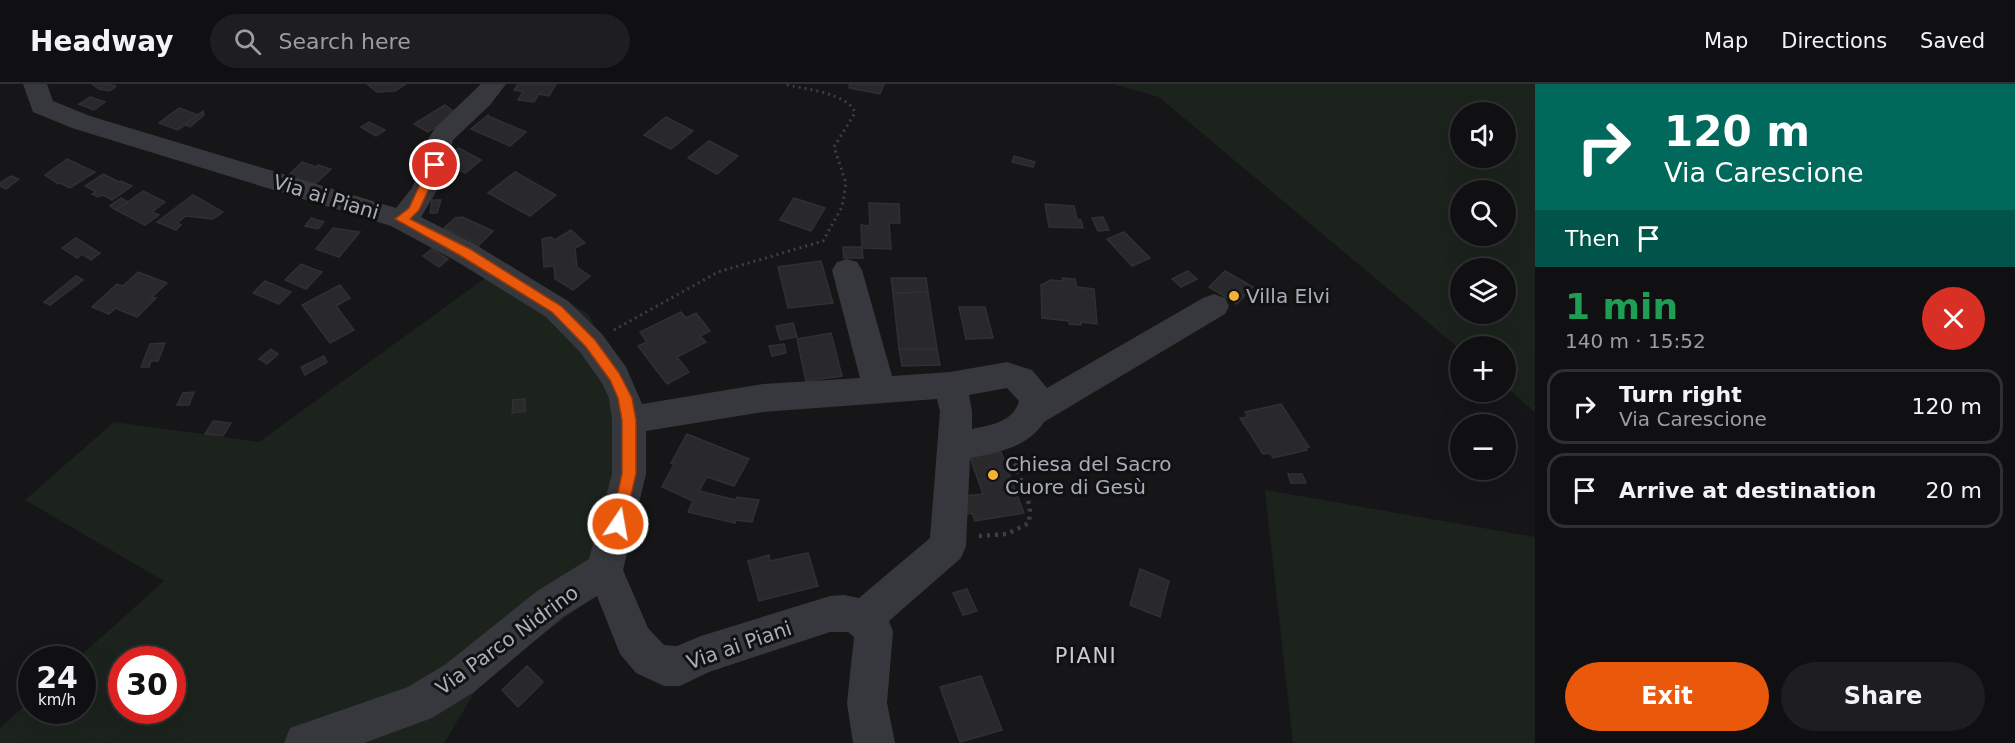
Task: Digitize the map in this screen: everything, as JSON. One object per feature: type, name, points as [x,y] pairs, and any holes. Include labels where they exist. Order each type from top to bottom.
[{"type":"street","name":"Via ai Piani","points":[[35,84],[42,106],[81,122],[401,219],[466,253],[557,309],[591,343],[615,376],[625,398],[629,420],[629,474],[605,570],[634,641],[650,659],[664,666],[680,666],[701,655],[830,614],[847,612],[864,618]]},
{"type":"street","points":[[401,219],[414,210],[422,197],[435,165],[439,142],[486,97],[494,84]]},
{"type":"street","points":[[847,270],[880,390]]},
{"type":"street","points":[[1034,412],[1214,306]]},
{"type":"street","points":[[629,420],[763,398],[950,386],[1007,375],[1022,379],[1036,399],[1034,412],[1026,424],[1006,436],[954,447]]},
{"type":"street","points":[[874,743],[867,702],[874,632],[864,618],[948,546],[956,411],[950,386]]},
{"type":"street","name":"Via Parco Nidrino","points":[[305,743],[418,704],[460,678],[550,604],[605,570]]},
{"type":"path","points":[[591,343],[718,272],[823,241],[842,207],[846,183],[834,147],[855,113],[853,106],[845,99],[784,84]]},
{"type":"path","points":[[948,546],[980,536],[1007,534],[1029,523],[1030,507],[1006,436]]},
{"type":"shaded area","points":[[1113,84],[1535,84],[1535,412],[1516,396],[1516,336],[1450,336],[1450,341],[1159,97]]},
{"type":"shaded area","points":[[506,263],[588,314],[643,417],[593,597],[482,680],[444,743],[0,743],[0,728],[18,712],[18,724],[96,724],[96,646],[92,646],[164,581],[25,500],[114,422],[259,442]]},
{"type":"shaded area","points":[[1265,490],[1535,537],[1535,743],[1293,743]]},
{"type":"building","points":[[92,84],[116,86],[110,91],[99,89]]},
{"type":"building","points":[[367,84],[406,84],[395,91],[377,92]]},
{"type":"building","points":[[518,84],[556,84],[549,96],[539,94],[534,102],[518,100],[523,92],[514,90]]},
{"type":"building","points":[[850,84],[884,84],[880,94],[849,88]]},
{"type":"building","points":[[90,97],[105,102],[94,110],[79,104]]},
{"type":"building","points":[[445,105],[457,114],[428,132],[414,124]]},
{"type":"building","points":[[179,108],[198,115],[178,130],[159,123]]},
{"type":"building","points":[[203,111],[204,115],[190,127],[185,125]]},
{"type":"building","points":[[488,115],[526,132],[510,146],[471,129]]},
{"type":"building","points":[[666,117],[693,131],[671,149],[644,135]]},
{"type":"building","points":[[369,122],[385,130],[376,136],[361,127]]},
{"type":"building","points":[[709,141],[738,156],[717,174],[688,158]]},
{"type":"building","points":[[459,148],[481,160],[465,173],[442,160]]},
{"type":"building","points":[[1014,156],[1035,162],[1033,167],[1012,162]]},
{"type":"building","points":[[67,159],[95,172],[70,188],[58,184],[45,175]]},
{"type":"building","points":[[302,162],[331,169],[313,186],[286,178]]},
{"type":"building","points":[[515,172],[556,195],[530,216],[488,193]]},
{"type":"building","points":[[103,174],[132,186],[112,200],[103,195],[98,197],[92,194],[96,192],[85,186]]},
{"type":"building","points":[[11,176],[19,179],[6,189],[0,186],[0,183]]},
{"type":"building","points":[[143,191],[165,202],[152,212],[159,215],[145,225],[116,210]]},
{"type":"building","points":[[193,195],[223,212],[213,219],[186,216],[177,223],[181,225],[176,230],[157,222]]},
{"type":"building","points":[[121,198],[128,202],[116,210],[110,206]]},
{"type":"building","points":[[794,198],[825,208],[811,231],[780,220]]},
{"type":"building","points":[[432,200],[441,200],[437,213],[430,213]]},
{"type":"building","points":[[869,203],[899,204],[900,223],[889,223],[891,249],[862,248],[861,225],[870,226]]},
{"type":"building","points":[[1045,204],[1074,206],[1077,219],[1081,220],[1083,228],[1049,227]]},
{"type":"building","points":[[462,217],[493,231],[477,247],[469,243],[471,241],[444,228],[455,218]]},
{"type":"building","points":[[1103,217],[1109,230],[1098,231],[1092,218]]},
{"type":"building","points":[[311,218],[324,222],[318,229],[305,226]]},
{"type":"building","points":[[333,228],[360,232],[339,257],[316,249]]},
{"type":"building","points":[[571,230],[585,243],[575,248],[577,267],[590,276],[573,290],[555,279],[554,266],[544,267],[542,239],[551,237],[555,240]]},
{"type":"building","points":[[1124,232],[1150,258],[1132,266],[1107,239]]},
{"type":"building","points":[[76,238],[100,253],[91,260],[82,254],[77,258],[62,248]]},
{"type":"building","points":[[843,247],[862,247],[863,258],[844,258]]},
{"type":"building","points":[[432,249],[448,259],[439,267],[423,256]]},
{"type":"building","points":[[821,261],[833,303],[788,308],[778,267]]},
{"type":"building","points":[[301,264],[322,272],[306,289],[285,280]]},
{"type":"building","points":[[1188,271],[1197,279],[1181,287],[1172,279]]},
{"type":"building","name":"Villa Elvi","points":[[1225,271],[1253,287],[1237,304],[1209,287]]},
{"type":"building","points":[[138,272],[167,283],[152,297],[156,298],[137,317],[115,308],[109,314],[92,307],[117,284],[123,286]]},
{"type":"building","points":[[76,276],[83,280],[50,305],[44,302]]},
{"type":"building","points":[[891,278],[926,278],[928,292],[893,293]]},
{"type":"building","points":[[1062,278],[1075,279],[1077,287],[1094,289],[1097,324],[1081,322],[1081,325],[1069,324],[1069,321],[1042,318],[1041,285],[1051,280],[1063,281]]},
{"type":"building","points":[[265,281],[291,292],[279,304],[253,293]]},
{"type":"building","points":[[340,285],[350,298],[336,306],[354,330],[330,343],[302,305]]},
{"type":"building","points":[[928,292],[937,349],[899,349],[893,293]]},
{"type":"building","points":[[959,307],[985,307],[993,338],[966,339]]},
{"type":"building","points":[[681,312],[686,318],[696,313],[710,331],[700,336],[706,342],[677,357],[689,372],[667,384],[638,346],[647,342],[640,332]]},
{"type":"building","points":[[793,323],[797,337],[780,340],[776,326]]},
{"type":"building","points":[[831,333],[842,376],[806,381],[797,339]]},
{"type":"building","points":[[165,343],[158,361],[151,361],[149,367],[141,367],[150,344]]},
{"type":"building","points":[[784,344],[786,353],[772,356],[769,346]]},
{"type":"building","points":[[271,349],[278,354],[267,364],[259,359]]},
{"type":"building","points":[[899,349],[937,349],[940,365],[902,366]]},
{"type":"building","points":[[324,356],[327,362],[305,375],[301,367]]},
{"type":"building","points":[[194,392],[189,405],[177,405],[183,393]]},
{"type":"building","points":[[525,399],[525,411],[512,413],[513,400]]},
{"type":"building","points":[[1281,404],[1309,447],[1305,448],[1307,450],[1273,458],[1270,453],[1263,454],[1240,418],[1248,417],[1245,412]]},
{"type":"building","points":[[213,421],[231,423],[223,436],[205,434]]},
{"type":"building","points":[[687,434],[749,459],[734,486],[707,477],[699,491],[736,500],[737,497],[759,500],[752,522],[735,520],[735,523],[688,512],[693,501],[662,487],[674,464],[671,463]]},
{"type":"building","name":"Chiesa del Sacro Cuore di Gesù","points":[[1001,452],[1024,513],[975,521],[972,513],[962,515],[959,504],[968,502],[966,496],[983,494],[970,457]]},
{"type":"building","points":[[1288,474],[1302,474],[1306,483],[1291,483]]},
{"type":"building","points":[[808,553],[818,586],[759,601],[748,561],[769,555],[770,561]]},
{"type":"building","points":[[1140,569],[1169,581],[1160,617],[1130,605]]},
{"type":"building","points":[[967,589],[977,611],[963,615],[953,593]]},
{"type":"building","points":[[527,666],[543,682],[518,707],[502,690]]},
{"type":"building","points":[[981,676],[1002,730],[960,742],[940,687]]},
{"type":"place","name":"Villa Elvi","points":[[1234,296]]},
{"type":"place","name":"Chiesa del Sacro Cuore di Gesù","points":[[993,475]]},
{"type":"district","name":"PIANI","points":[[1086,656]]},
{"type":"route","points":[[435,165],[414,210],[401,219],[466,253],[557,309],[591,343],[615,376],[625,398],[629,420],[629,474],[618,524]]}]
